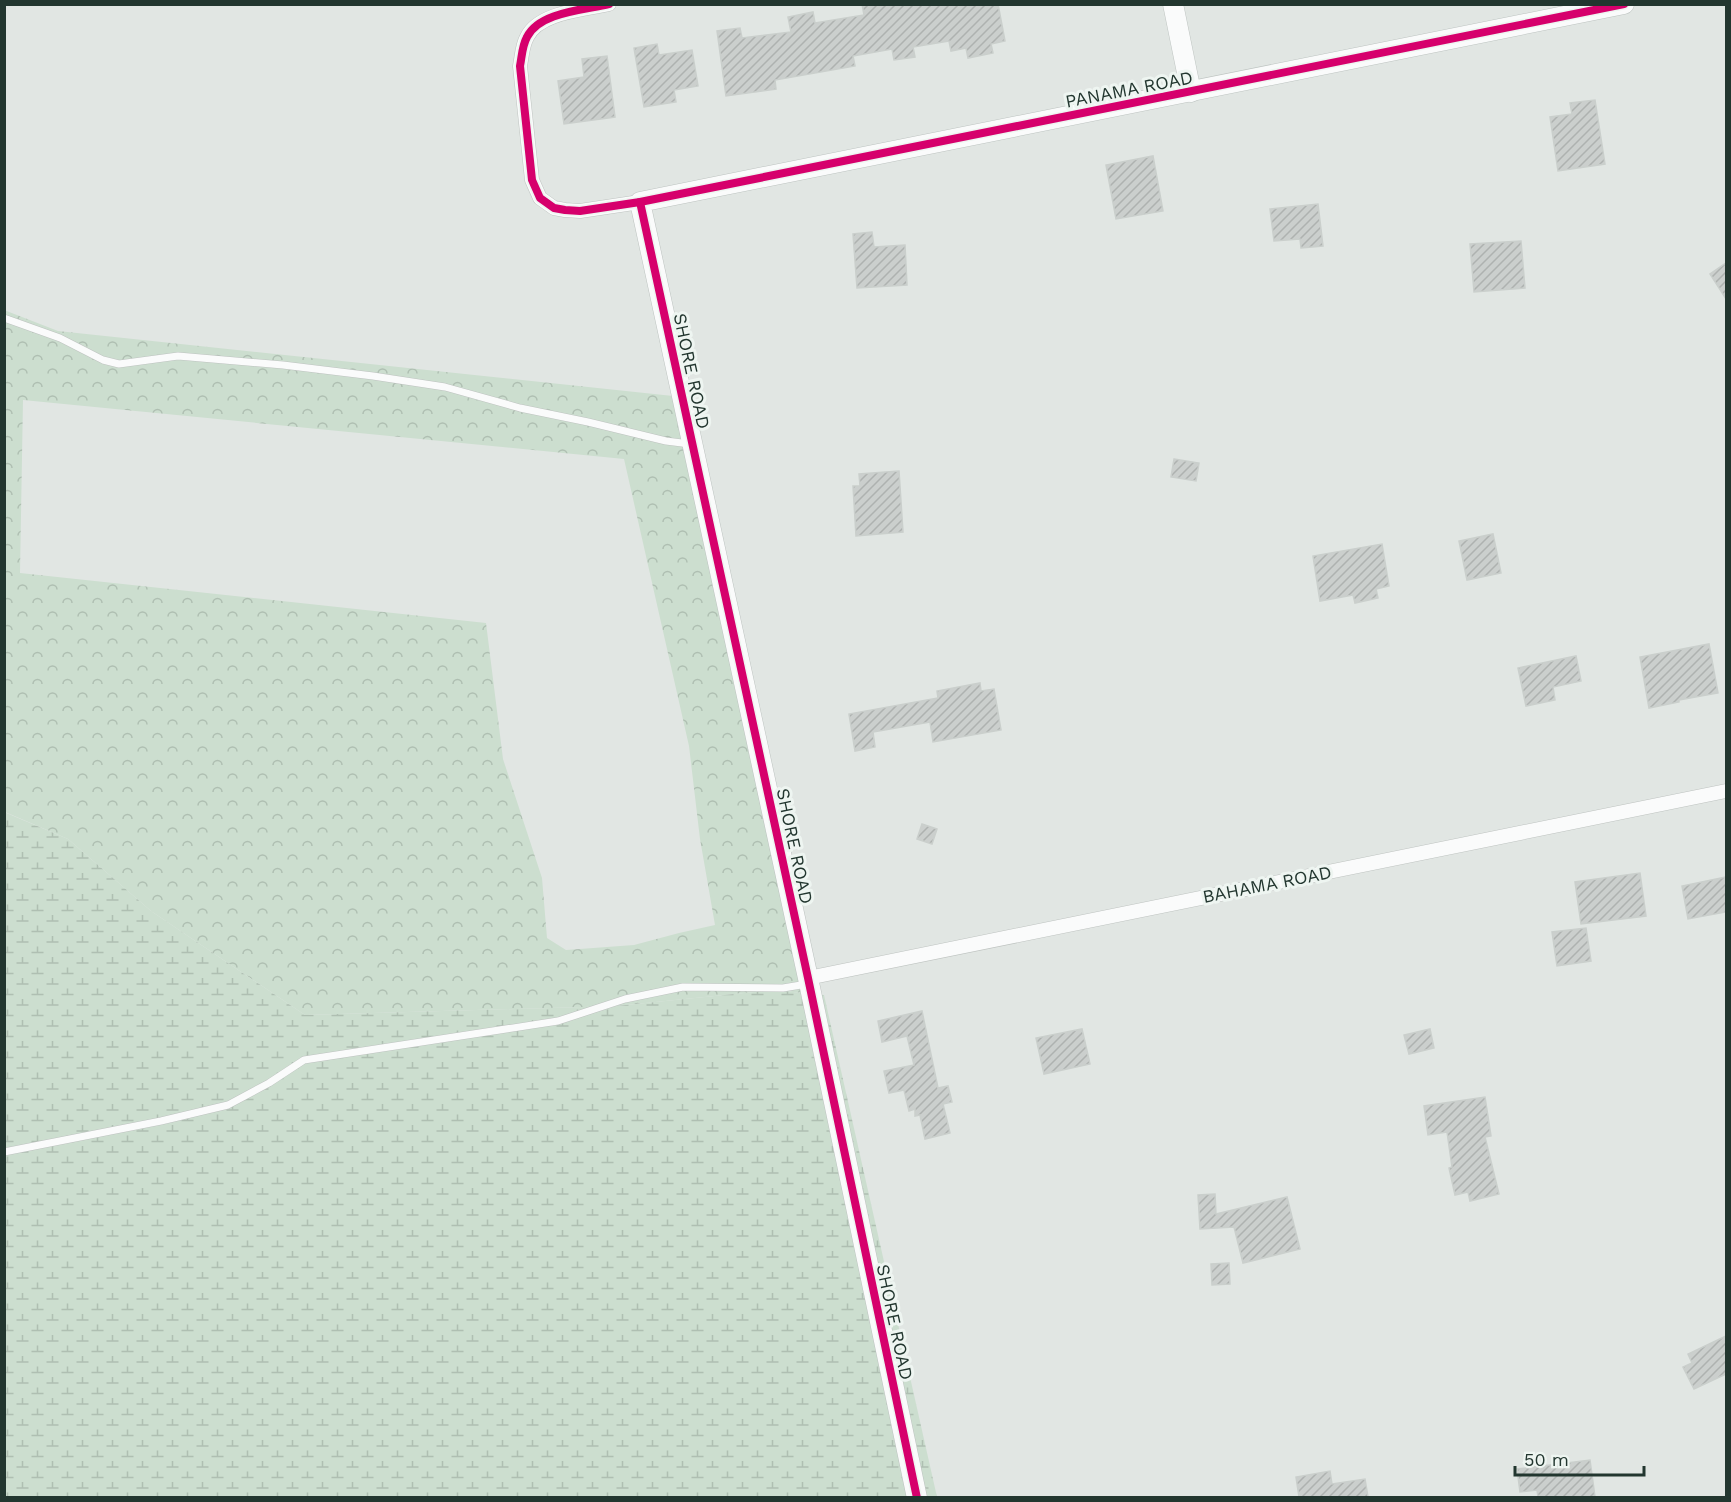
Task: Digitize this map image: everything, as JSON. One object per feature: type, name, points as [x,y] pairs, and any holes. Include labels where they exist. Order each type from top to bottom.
[{"type":"street","points":[[609,4],[553,16],[538,23],[527,36],[520,66],[532,180],[540,198],[554,208],[580,210],[640,202]]},
{"type":"street","points":[[1173,4],[1191,92]]},
{"type":"street","name":"PANAMA ROAD","points":[[640,202],[1624,4]]},
{"type":"street","name":"SHORE ROAD","points":[[640,202],[809,981],[917,1497]]},
{"type":"street","name":"BAHAMA ROAD","points":[[809,981],[1726,791]]},
{"type":"lane","points":[[4,318],[60,338],[103,360],[119,364],[178,356],[373,376],[445,387],[520,408],[692,445]]},
{"type":"lane","points":[[4,1152],[161,1121],[228,1105],[269,1083],[304,1060],[558,1021],[625,999],[683,987],[783,988],[809,981]]},
{"type":"green space","points":[[4,310],[58,331],[673,396],[802,993],[775,990],[616,1006],[305,1015],[151,911],[68,839],[5,812]],"holes":[[[23,400],[624,459],[689,746],[700,839],[715,925],[634,945],[566,950],[547,938],[542,878],[503,759],[486,623],[20,573]]]},
{"type":"green space","points":[[4,812],[68,839],[151,911],[305,1015],[616,1006],[775,990],[802,993],[907,1497],[5,1497]]},
{"type":"green space","points":[[821,995],[824,995],[937,1497],[926,1497]]},
{"type":"building","points":[[862,4],[998,4],[1005,41],[991,44],[993,53],[968,58],[966,48],[951,51],[949,41],[913,47],[915,57],[894,60],[892,49],[853,56],[855,66],[775,80],[776,89],[726,96],[717,31],[740,28],[742,38],[791,32],[788,17],[813,12],[815,23],[864,15]]},
{"type":"building","points":[[657,44],[659,55],[692,50],[698,86],[674,90],[676,102],[644,107],[634,48]]},
{"type":"building","points":[[607,56],[615,117],[564,124],[558,81],[584,77],[582,59]]},
{"type":"building","points":[[1595,100],[1605,164],[1558,171],[1550,117],[1572,114],[1570,103]]},
{"type":"building","points":[[1153,156],[1163,211],[1116,219],[1106,165]]},
{"type":"building","points":[[1318,204],[1323,246],[1301,248],[1300,239],[1274,241],[1270,209]]},
{"type":"building","points":[[872,232],[874,247],[905,245],[907,285],[857,288],[853,234]]},
{"type":"building","points":[[1521,241],[1525,288],[1474,292],[1470,244]]},
{"type":"building","points":[[1726,263],[1726,299],[1710,274]]},
{"type":"building","points":[[1174,459],[1199,463],[1196,481],[1171,477]]},
{"type":"building","points":[[899,471],[903,532],[856,536],[853,486],[860,486],[859,474]]},
{"type":"building","points":[[1493,534],[1501,573],[1467,580],[1459,541]]},
{"type":"building","points":[[1382,544],[1389,586],[1376,589],[1378,598],[1355,603],[1353,595],[1320,601],[1313,556]]},
{"type":"building","points":[[1709,644],[1718,693],[1649,708],[1640,657]]},
{"type":"building","points":[[1576,656],[1581,681],[1553,687],[1555,700],[1526,706],[1518,668]]},
{"type":"building","points":[[980,683],[981,691],[994,689],[1001,730],[933,742],[930,722],[873,732],[875,747],[855,751],[849,714],[938,698],[937,691]]},
{"type":"building","points":[[922,824],[937,829],[932,844],[917,839]]},
{"type":"building","points":[[1640,873],[1646,916],[1581,924],[1575,882]]},
{"type":"building","points":[[1726,877],[1726,912],[1688,919],[1682,886]]},
{"type":"building","points":[[1586,928],[1591,961],[1557,966],[1552,932]]},
{"type":"building","points":[[922,1011],[938,1088],[948,1086],[952,1102],[943,1104],[950,1133],[925,1139],[920,1115],[915,1116],[915,1109],[909,1111],[904,1090],[889,1093],[884,1071],[914,1065],[907,1036],[882,1042],[878,1021]]},
{"type":"building","points":[[1082,1029],[1090,1064],[1044,1074],[1036,1038]]},
{"type":"building","points":[[1430,1029],[1434,1048],[1409,1054],[1404,1035]]},
{"type":"building","points":[[1485,1097],[1491,1136],[1485,1137],[1499,1194],[1470,1201],[1468,1192],[1455,1195],[1449,1168],[1452,1167],[1447,1132],[1428,1135],[1424,1106]]},
{"type":"building","points":[[1215,1194],[1216,1214],[1287,1197],[1300,1249],[1243,1263],[1234,1227],[1200,1229],[1198,1195]]},
{"type":"building","points":[[1229,1263],[1230,1284],[1212,1285],[1211,1264]]},
{"type":"building","points":[[1726,1336],[1726,1374],[1694,1389],[1683,1367],[1692,1363],[1688,1354]]},
{"type":"building","points":[[1590,1460],[1595,1497],[1538,1497],[1537,1490],[1520,1492],[1517,1469]]},
{"type":"building","points":[[1330,1471],[1332,1484],[1365,1479],[1368,1497],[1299,1497],[1296,1477]]},
{"type":"cycle path","points":[[609,4],[563,13],[541,22],[533,29],[524,44],[520,66],[532,180],[540,198],[554,208],[580,211],[640,202],[1624,4]]},
{"type":"cycle path","points":[[640,202],[808,978],[917,1498]]}]
